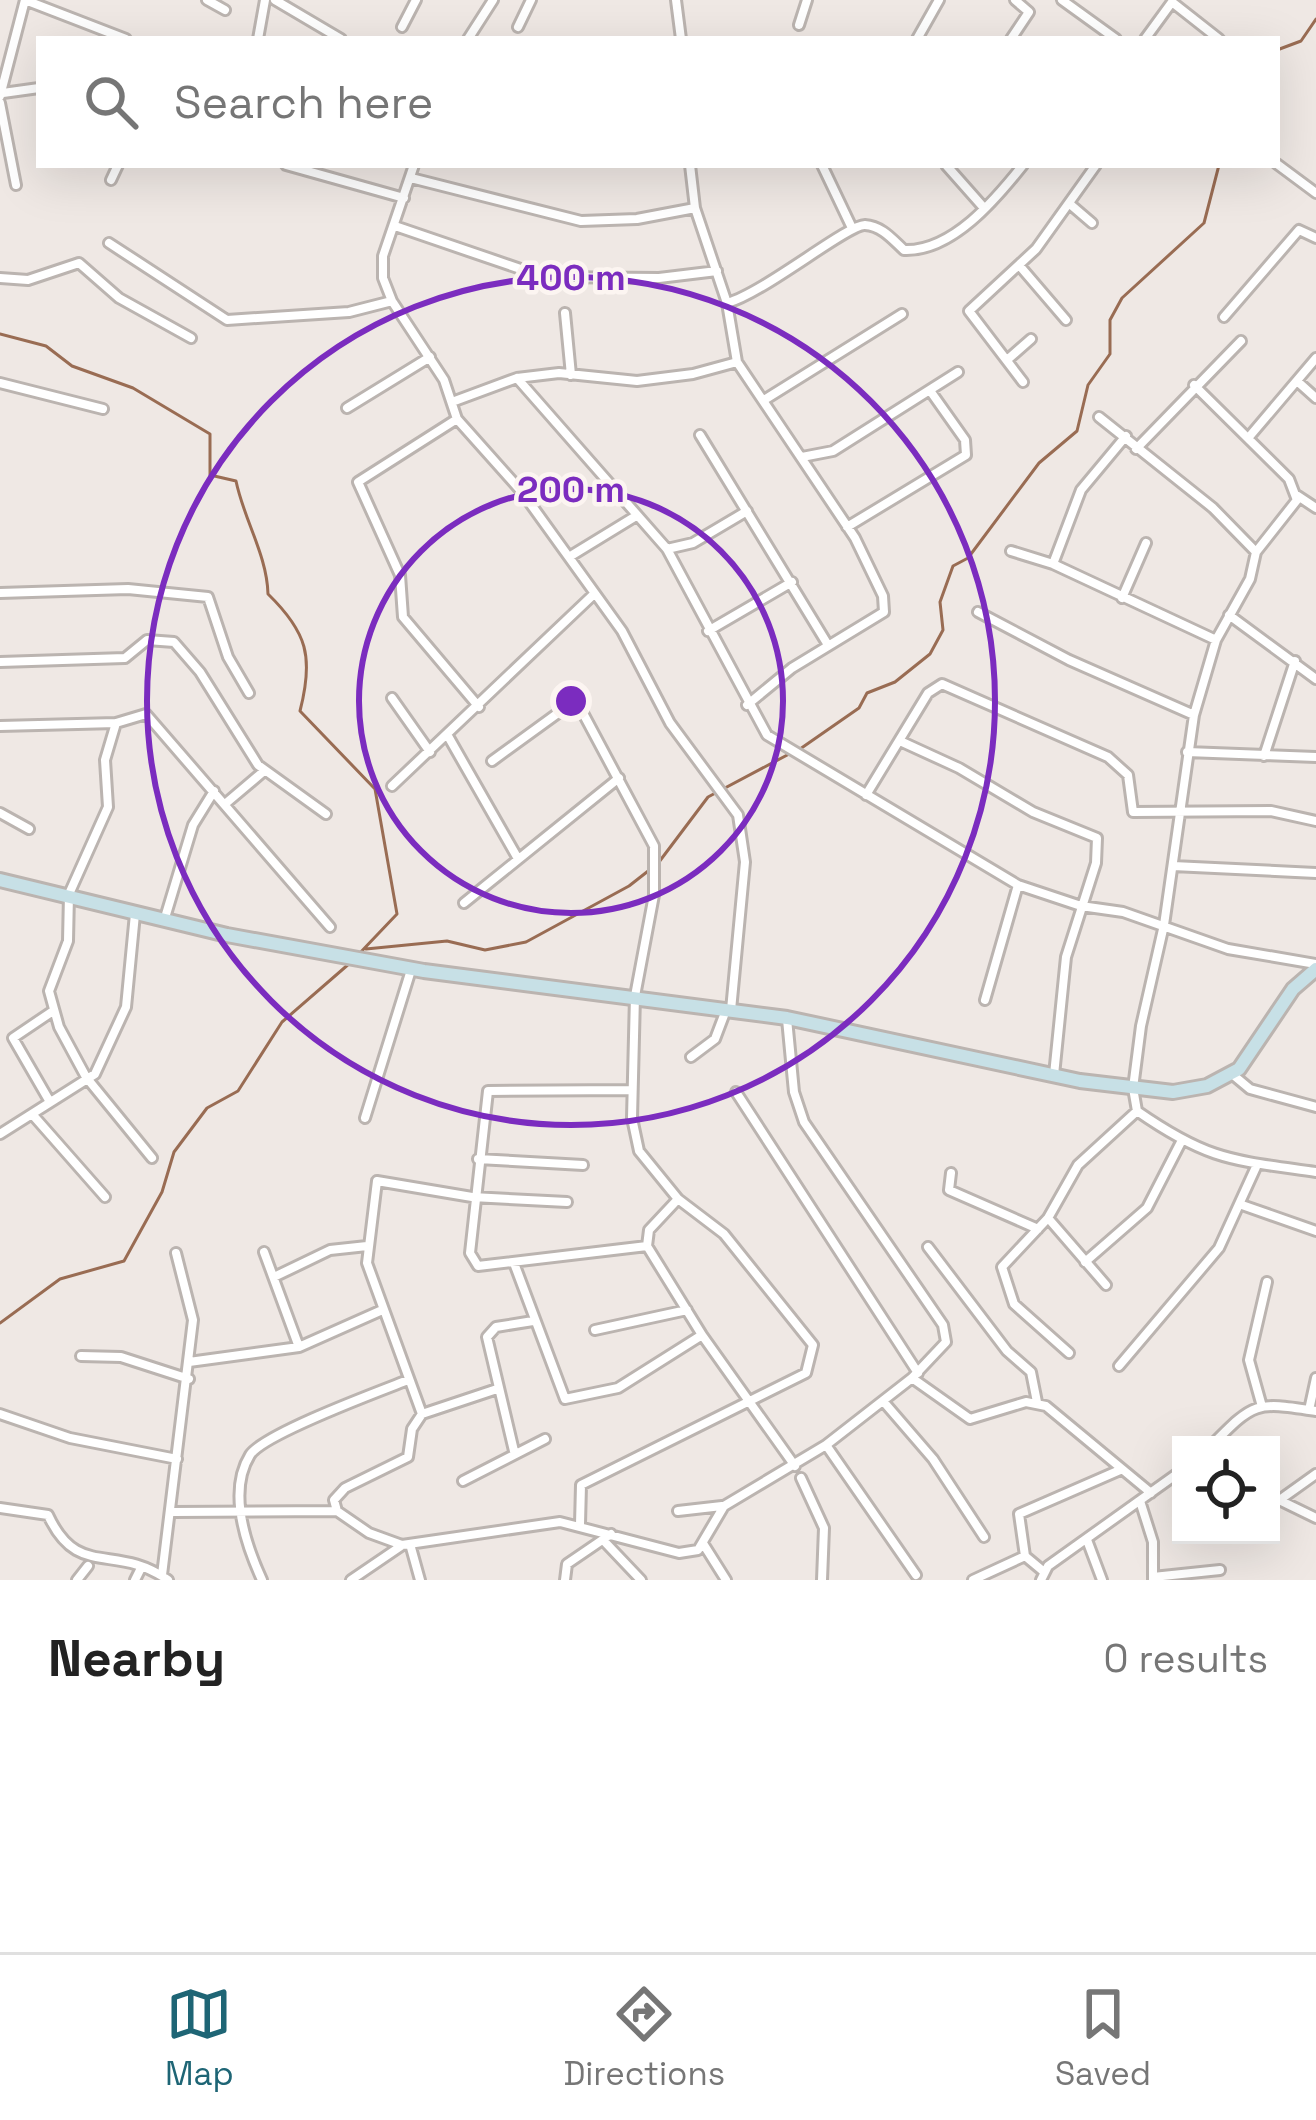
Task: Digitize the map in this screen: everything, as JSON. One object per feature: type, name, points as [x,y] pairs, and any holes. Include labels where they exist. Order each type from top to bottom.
[{"type":"street","points":[[16,185],[1,97],[25,0],[112,36]]},
{"type":"street","points":[[207,0],[225,10]]},
{"type":"street","points":[[259,36],[265,0]]},
{"type":"street","points":[[275,0],[336,36]]},
{"type":"street","points":[[402,26],[416,0]]},
{"type":"street","points":[[470,36],[493,0]]},
{"type":"street","points":[[518,27],[531,0]]},
{"type":"street","points":[[676,0],[681,36]]},
{"type":"street","points":[[799,25],[807,0]]},
{"type":"street","points":[[918,36],[938,0]]},
{"type":"street","points":[[1012,36],[1029,12],[1015,0]]},
{"type":"street","points":[[1063,0],[1112,36]]},
{"type":"street","points":[[1147,36],[1170,2],[1215,36]]},
{"type":"street","points":[[1,97],[36,89]]},
{"type":"street","points":[[1280,166],[1316,193]]},
{"type":"street","points":[[111,180],[117,168]]},
{"type":"street","points":[[297,168],[404,198]]},
{"type":"street","points":[[413,168],[383,256],[383,278],[392,301],[430,357],[457,419],[522,492],[622,631],[670,723],[728,800],[742,832],[745,862],[729,1009],[715,1039],[691,1057]]},
{"type":"street","points":[[690,168],[695,208],[727,303],[737,362],[847,527],[884,596],[884,612],[828,645],[747,705]]},
{"type":"street","points":[[823,168],[852,228]]},
{"type":"street","points":[[949,168],[984,208]]},
{"type":"street","points":[[727,303],[772,285],[852,228],[869,226],[904,250],[921,251],[984,208],[1020,168]]},
{"type":"street","points":[[1023,382],[969,311],[1071,205],[1094,168]]},
{"type":"street","points":[[410,178],[581,221],[637,219],[695,208]]},
{"type":"street","points":[[1071,205],[1092,224]]},
{"type":"street","points":[[394,226],[544,278],[659,278],[717,271]]},
{"type":"street","points":[[1224,317],[1295,233],[1314,232]]},
{"type":"street","points":[[109,243],[227,320],[349,312],[392,301]]},
{"type":"street","points":[[0,278],[28,280],[79,263],[119,298],[191,338]]},
{"type":"street","points":[[1018,265],[1066,320]]},
{"type":"street","points":[[565,313],[571,375]]},
{"type":"street","points":[[764,400],[902,314]]},
{"type":"street","points":[[1007,360],[1031,339]]},
{"type":"street","points":[[1136,449],[1241,341]]},
{"type":"street","points":[[347,408],[430,357]]},
{"type":"street","points":[[1249,437],[1316,358]]},
{"type":"street","points":[[452,402],[518,378],[571,375],[637,381],[694,374],[737,362]]},
{"type":"street","points":[[802,457],[833,451],[958,372]]},
{"type":"street","points":[[518,378],[667,550],[766,735],[813,758],[1018,885],[1081,906],[1164,925],[1228,949],[1316,966]]},
{"type":"street","points":[[1297,381],[1316,398]]},
{"type":"street","points":[[0,383],[103,410]]},
{"type":"street","points":[[1194,385],[1249,437],[1297,495],[1316,508]]},
{"type":"street","points":[[847,527],[966,455],[964,440],[931,392]]},
{"type":"street","points":[[1099,417],[1213,508],[1256,552]]},
{"type":"street","points":[[457,419],[358,482],[400,575],[404,617],[479,707]]},
{"type":"street","points":[[700,435],[828,645]]},
{"type":"street","points":[[1053,564],[1082,490],[1126,436]]},
{"type":"street","points":[[1297,495],[1294,508],[1268,530],[1256,552],[1250,580],[1216,640],[1194,715],[1164,925],[1152,964],[1132,1088],[1137,1111],[1181,1142],[1256,1167],[1316,1172]]},
{"type":"street","points":[[667,550],[693,543],[747,511]]},
{"type":"street","points":[[569,556],[636,516]]},
{"type":"street","points":[[1122,598],[1146,543]]},
{"type":"street","points":[[1011,551],[1053,564],[1216,640]]},
{"type":"street","points":[[708,631],[792,582]]},
{"type":"street","points":[[0,593],[128,589],[211,598],[228,657],[249,693]]},
{"type":"street","points":[[392,785],[592,595]]},
{"type":"street","points":[[978,611],[1070,660],[1194,715]]},
{"type":"street","points":[[1229,615],[1316,679]]},
{"type":"street","points":[[0,662],[125,658],[147,640],[174,642],[200,671],[264,771],[326,814]]},
{"type":"street","points":[[1264,756],[1295,661]]},
{"type":"street","points":[[866,795],[928,693],[942,683],[1108,757],[1128,775],[1133,812],[1271,811],[1316,821]]},
{"type":"street","points":[[392,698],[430,752]]},
{"type":"street","points":[[492,761],[577,700],[654,846],[656,868],[635,996],[631,1090],[639,1151],[678,1199],[724,1234],[813,1345],[806,1373],[581,1485],[580,1524]]},
{"type":"street","points":[[0,726],[116,723],[146,714],[330,927]]},
{"type":"street","points":[[116,723],[105,760],[108,807],[69,894],[68,940],[49,991],[53,1012],[86,1077],[152,1158]]},
{"type":"street","points":[[448,736],[518,857]]},
{"type":"street","points":[[900,741],[959,768],[1033,812],[1093,834],[1099,850],[1066,957],[1054,1075]]},
{"type":"street","points":[[1187,752],[1316,757]]},
{"type":"street","points":[[225,805],[264,771]]},
{"type":"street","points":[[464,903],[619,778]]},
{"type":"street","points":[[164,921],[193,825],[214,791]]},
{"type":"street","points":[[0,813],[29,829]]},
{"type":"street","points":[[1173,866],[1316,874]]},
{"type":"street","points":[[0,880],[164,921],[411,968],[787,1018],[1132,1088],[1191,1089],[1232,1074],[1316,966]]},
{"type":"street","points":[[985,1000],[1018,885]]},
{"type":"street","points":[[0,1134],[94,1074],[109,1050],[126,1007],[135,913]]},
{"type":"street","points":[[365,1118],[411,968]]},
{"type":"street","points":[[50,1102],[13,1038],[53,1012]]},
{"type":"street","points":[[678,1511],[724,1506],[795,1466],[915,1375],[946,1342],[947,1334],[804,1122],[794,1092],[787,1018]]},
{"type":"street","points":[[1232,1074],[1250,1089],[1316,1107]]},
{"type":"street","points":[[631,1090],[488,1091],[473,1192],[472,1262],[478,1266],[514,1263],[646,1246]]},
{"type":"street","points":[[736,1092],[915,1375],[970,1419],[1037,1402]]},
{"type":"street","points":[[1069,1353],[1014,1304],[1002,1279],[1008,1257],[1048,1218],[1078,1165],[1137,1111]]},
{"type":"street","points":[[32,1114],[106,1197]]},
{"type":"street","points":[[1085,1262],[1147,1208],[1181,1142]]},
{"type":"street","points":[[478,1159],[583,1165]]},
{"type":"street","points":[[1119,1366],[1186,1291],[1242,1205],[1256,1167]]},
{"type":"street","points":[[950,1173],[949,1190],[1038,1228]]},
{"type":"street","points":[[422,1414],[380,1311],[367,1246],[379,1179],[447,1193],[567,1202]]},
{"type":"street","points":[[678,1199],[649,1230],[646,1246],[795,1466]]},
{"type":"street","points":[[1242,1205],[1316,1231]]},
{"type":"street","points":[[1048,1218],[1106,1285]]},
{"type":"street","points":[[274,1277],[330,1250],[367,1246]]},
{"type":"street","points":[[928,1247],[1007,1352],[1031,1372],[1037,1402],[1094,1442],[1151,1493]]},
{"type":"street","points":[[264,1252],[299,1347]]},
{"type":"street","points":[[0,1508],[44,1512],[62,1554],[88,1565],[142,1568],[165,1578],[189,1379],[192,1304],[176,1253]]},
{"type":"street","points":[[514,1263],[561,1396],[568,1400],[618,1388],[702,1335]]},
{"type":"street","points":[[1261,1403],[1249,1360],[1267,1282]]},
{"type":"street","points":[[595,1330],[687,1310]]},
{"type":"street","points":[[189,1362],[299,1347],[380,1311]]},
{"type":"street","points":[[514,1451],[497,1389],[490,1330],[533,1322]]},
{"type":"street","points":[[80,1356],[121,1357],[189,1379]]},
{"type":"street","points":[[1221,1436],[1244,1412],[1261,1403],[1313,1410],[1316,1378]]},
{"type":"street","points":[[262,1580],[244,1534],[242,1513],[242,1480],[257,1447],[408,1380]]},
{"type":"street","points":[[337,1511],[334,1500],[345,1488],[408,1457],[412,1429],[422,1414],[497,1389]]},
{"type":"street","points":[[883,1401],[933,1459],[984,1537]]},
{"type":"street","points":[[0,1414],[70,1438],[177,1459]]},
{"type":"street","points":[[463,1481],[545,1439]]},
{"type":"street","points":[[826,1445],[916,1574]]},
{"type":"street","points":[[1120,1470],[1022,1511],[1017,1520],[1025,1556],[1042,1576],[1172,1478]]},
{"type":"street","points":[[1280,1495],[1316,1474]]},
{"type":"street","points":[[801,1478],[824,1528],[822,1580]]},
{"type":"street","points":[[1280,1499],[1316,1518]]},
{"type":"street","points":[[1140,1502],[1153,1541],[1153,1578],[1220,1570]]},
{"type":"street","points":[[351,1580],[406,1545],[534,1525],[580,1524],[608,1537],[679,1553],[698,1550],[724,1506]]},
{"type":"street","points":[[173,1513],[337,1511],[369,1533],[406,1545]]},
{"type":"street","points":[[565,1580],[567,1564],[608,1537]]},
{"type":"street","points":[[608,1537],[641,1580]]},
{"type":"street","points":[[1087,1540],[1102,1580]]},
{"type":"street","points":[[703,1544],[726,1580]]},
{"type":"street","points":[[406,1545],[420,1580]]},
{"type":"street","points":[[973,1580],[1025,1556]]},
{"type":"street","points":[[77,1580],[88,1565]]},
{"type":"street","points":[[135,1580],[142,1568]]},
{"type":"waterway","points":[[1280,49],[1301,41],[1316,19]]},
{"type":"waterway","points":[[800,749],[859,708],[867,693],[895,682],[930,654],[943,630],[940,602],[953,566],[968,558],[1039,463],[1077,431],[1088,385],[1110,354],[1110,320],[1122,298],[1204,223],[1218,168]]},
{"type":"waterway","points":[[0,334],[46,346],[72,366],[133,388],[210,434],[210,475],[236,481],[264,565],[268,594],[304,646],[306,675],[300,711],[375,789],[397,914],[357,956]]},
{"type":"waterway","points":[[659,862],[708,797],[791,753]]},
{"type":"waterway","points":[[366,949],[447,941],[485,950],[526,942],[629,886],[652,868]]},
{"type":"waterway","points":[[0,1323],[60,1279],[124,1261],[162,1192],[174,1152],[207,1108],[238,1091],[282,1022],[350,963]]}]
